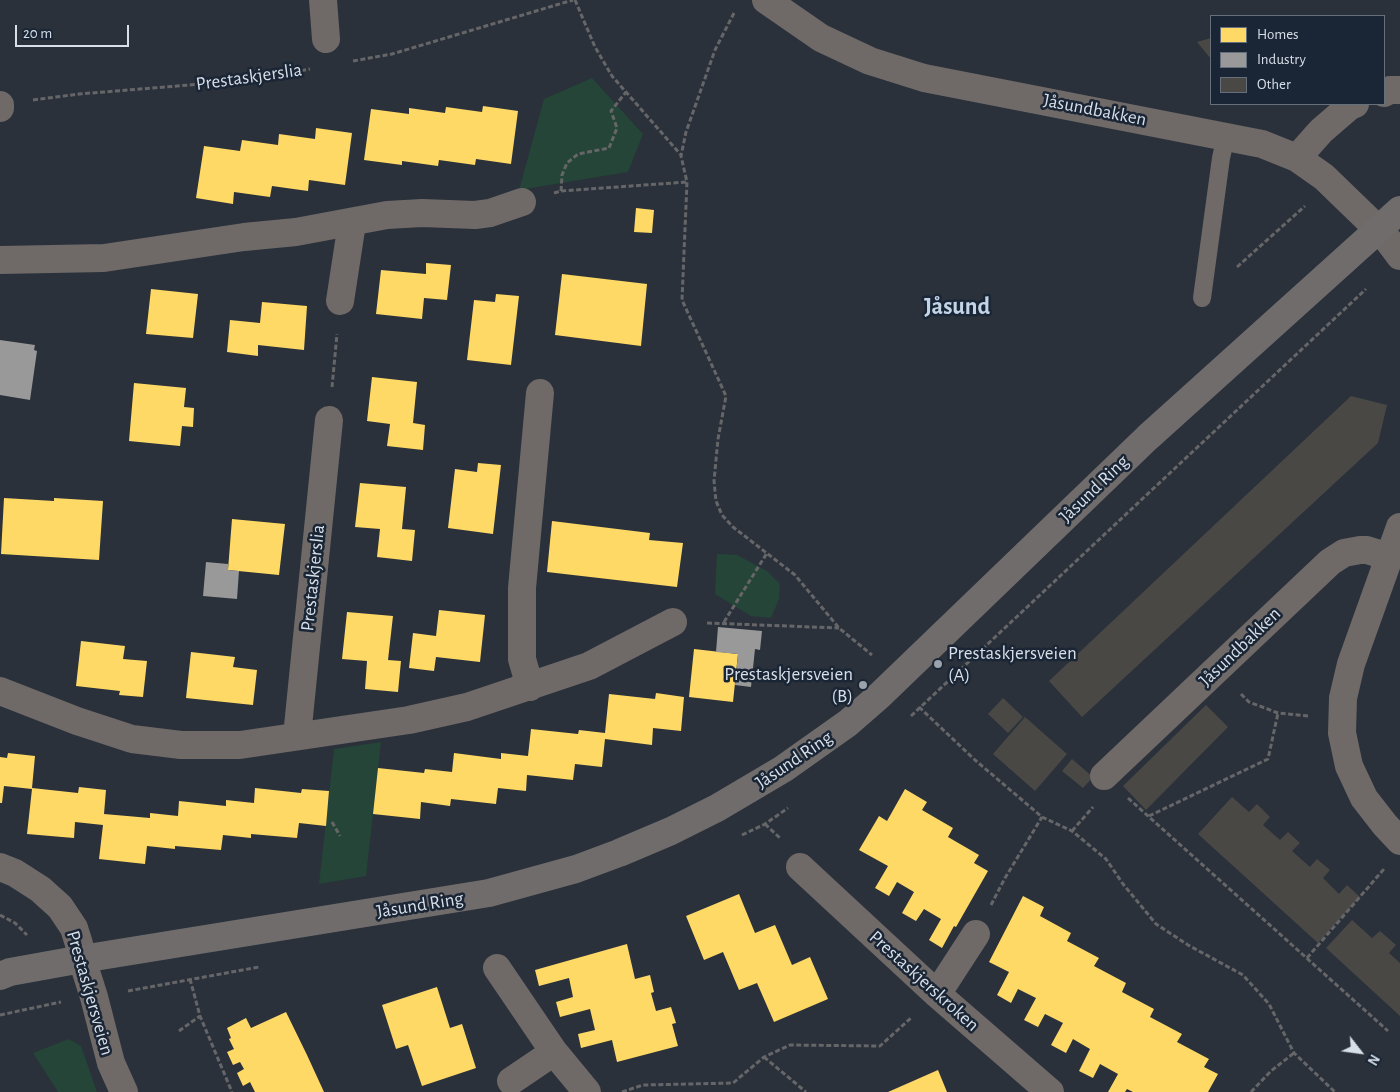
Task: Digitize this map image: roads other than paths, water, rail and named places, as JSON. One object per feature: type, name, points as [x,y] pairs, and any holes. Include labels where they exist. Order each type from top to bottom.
[{"type":"main road","name":"Jåsund Ring","points":[[4,973],[497,891],[576,869],[619,853],[671,831],[725,803],[783,769],[848,723],[886,691],[1148,438],[1400,210]]},
{"type":"street","points":[[323,0],[326,39]]},
{"type":"street","name":"Jåsundbakken","points":[[766,0],[821,38],[870,61],[924,78],[1226,136],[1262,144],[1297,158],[1324,177],[1385,236],[1400,256]]},
{"type":"street","points":[[1385,92],[1390,90],[1400,90]]},
{"type":"street","points":[[1297,158],[1321,131],[1352,105]]},
{"type":"street","points":[[0,260],[104,258],[244,237],[296,232],[387,215],[422,213],[475,215],[490,213],[522,202]]},
{"type":"street","points":[[340,300],[352,223]]},
{"type":"street","points":[[530,687],[522,660],[522,588],[540,393]]},
{"type":"street","name":"Prestaskjerslia","points":[[297,736],[329,420]]},
{"type":"street","points":[[1394,852],[1385,825],[1364,798],[1349,766],[1342,732],[1343,698],[1351,664],[1400,527]]},
{"type":"street","name":"Jåsundbakken","points":[[1104,776],[1330,562],[1344,553],[1360,550],[1367,550],[1389,557]]},
{"type":"street","points":[[0,692],[76,721],[132,739],[181,745],[240,745],[409,720],[467,707],[589,666],[673,622]]},
{"type":"street","name":"Prestaskjersveien","points":[[0,867],[40,889],[60,907],[74,928],[111,1063],[124,1092]]},
{"type":"street","name":"Prestaskjerskroken","points":[[800,867],[937,994],[1050,1092]]},
{"type":"street","points":[[937,994],[976,934]]},
{"type":"street","points":[[497,968],[554,1052],[587,1092]]},
{"type":"street","points":[[511,1080],[554,1052]]},
{"type":"lane","points":[[1202,298],[1226,136]]},
{"type":"place","name":"Prestaskjersveien (A)","points":[[938,664]]},
{"type":"place","name":"Prestaskjersveien (B)","points":[[863,685]]},
{"type":"district","name":"Jåsund","points":[[957,307]]}]
